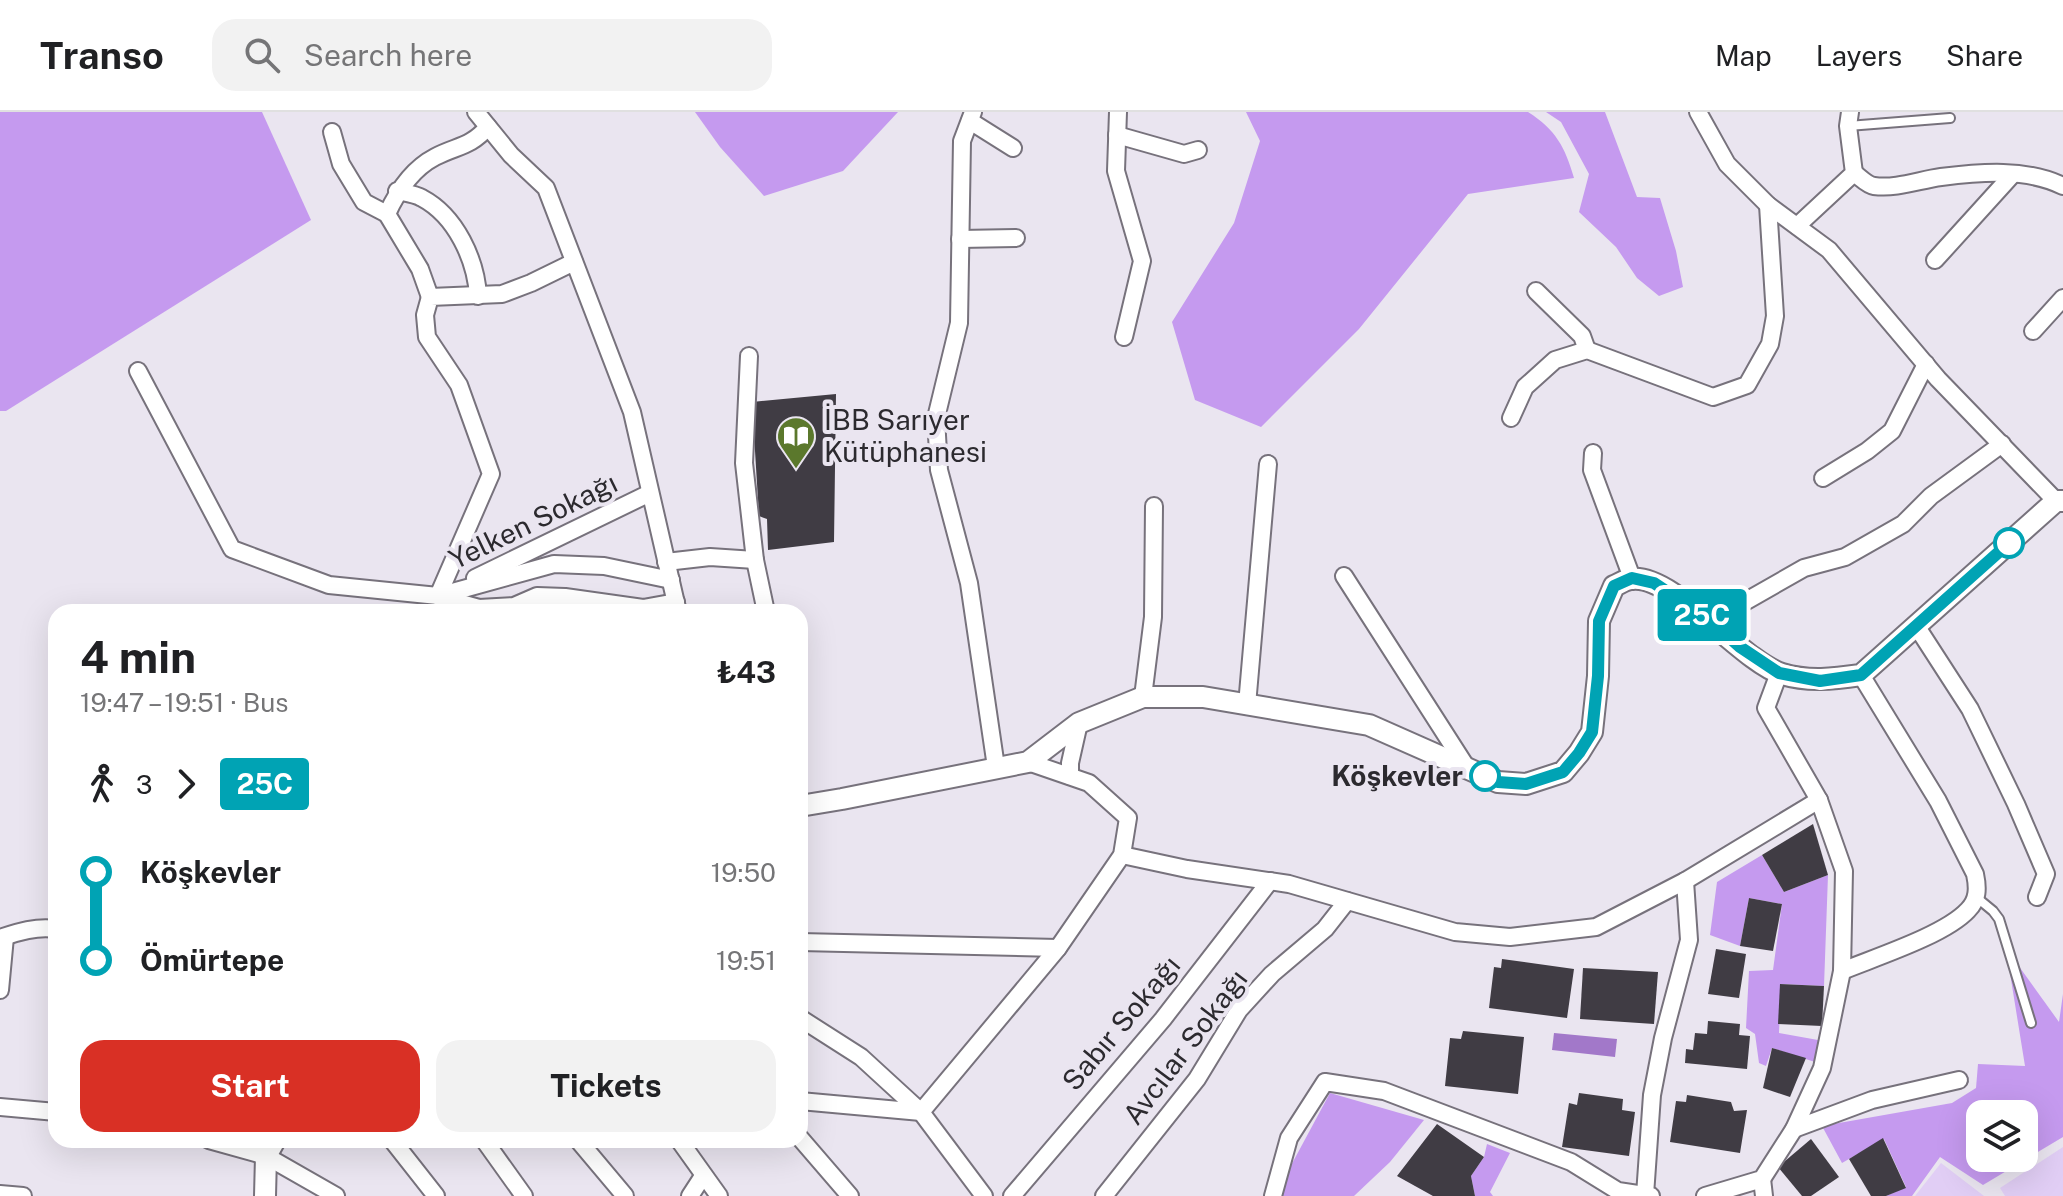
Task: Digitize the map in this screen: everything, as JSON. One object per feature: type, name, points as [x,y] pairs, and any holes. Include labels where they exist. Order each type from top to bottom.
[{"type":"street","points":[[476,112],[511,155],[546,188],[632,412],[676,604]]},
{"type":"street","points":[[1118,112],[1116,171],[1142,261],[1124,337]]},
{"type":"street","points":[[1028,762],[1079,723],[1143,697],[1203,697],[1369,725],[1498,782],[1526,784],[1563,772],[1592,732],[1598,676],[1599,621],[1614,586],[1632,578],[1654,583],[1711,621],[1740,647],[1779,673],[1820,681],[1861,675],[2061,496],[2002,444],[1926,364],[1829,250],[1768,205],[1727,164],[1698,112]]},
{"type":"street","points":[[996,767],[969,583],[939,470],[936,418],[959,323],[962,141],[972,116],[1013,148]]},
{"type":"street","points":[[1849,119],[1854,173],[1871,186],[1905,185],[1953,176],[2005,172],[2063,186]]},
{"type":"street","points":[[387,214],[397,191],[433,158],[474,142],[488,127]]},
{"type":"street","points":[[332,132],[341,164],[364,202],[387,214],[420,269],[430,297],[425,315],[427,337],[459,385],[491,474],[438,596]]},
{"type":"street","points":[[1117,135],[1184,154],[1198,150]]},
{"type":"street","points":[[1797,226],[1854,173]]},
{"type":"street","points":[[1935,260],[2013,174]]},
{"type":"street","points":[[397,191],[419,196],[434,205],[459,234],[477,275],[478,296]]},
{"type":"street","points":[[1511,418],[1525,387],[1555,360],[1587,350],[1713,397],[1747,385],[1770,344],[1775,316],[1768,205]]},
{"type":"street","points":[[960,239],[1016,238]]},
{"type":"street","points":[[430,297],[502,294],[574,262]]},
{"type":"street","points":[[1536,291],[1582,336],[1587,350]]},
{"type":"street","points":[[2033,331],[2063,298]]},
{"type":"street","points":[[749,356],[744,463],[755,560],[764,604]]},
{"type":"street","points":[[1823,478],[1867,451],[1892,431],[1926,364]]},
{"type":"street","points":[[138,371],[232,549],[329,585],[438,596],[465,604]]},
{"type":"street","points":[[1711,621],[1804,568],[1845,557],[1903,524],[1931,496],[2002,444]]},
{"type":"street","points":[[1593,453],[1592,470],[1632,578]]},
{"type":"street","points":[[1247,705],[1268,464]]},
{"type":"street","name":"Yelken Sokağı","points":[[438,596],[650,493]]},
{"type":"street","points":[[1143,697],[1153,617],[1154,506]]},
{"type":"street","points":[[666,562],[710,557],[755,560]]},
{"type":"street","points":[[438,596],[554,564],[604,566],[671,580]]},
{"type":"street","points":[[1344,576],[1467,768]]},
{"type":"street","points":[[519,604],[537,596],[568,604]]},
{"type":"street","points":[[1917,627],[1970,709],[2016,804],[2046,874],[2037,897]]},
{"type":"street","points":[[1705,1196],[1763,1188],[1822,1068],[1842,971],[1844,871],[1819,800],[1766,708],[1779,673]]},
{"type":"street","points":[[1842,971],[1945,927],[1970,909],[1976,897],[1975,874],[1938,801],[1861,675]]},
{"type":"street","points":[[1070,776],[1079,723]]},
{"type":"street","points":[[808,804],[1028,762],[1089,783],[1128,818],[1122,855],[1058,948],[921,1112]]},
{"type":"street","points":[[1122,855],[1187,869],[1270,881],[1455,932],[1510,937],[1596,927],[1685,881],[1819,800]]},
{"type":"street","name":"Sabır Sokağı","points":[[1012,1196],[1163,1019],[1270,881]]},
{"type":"street","points":[[1645,1195],[1652,1095],[1663,1038],[1689,940],[1685,881]]},
{"type":"street","name":"Avcılar Sokağı","points":[[1104,1196],[1197,1079],[1239,1010],[1272,974],[1325,929],[1347,901]]},
{"type":"street","points":[[0,990],[2,938],[48,927]]},
{"type":"street","points":[[808,942],[1058,948]]},
{"type":"street","points":[[808,1023],[861,1057],[921,1112],[984,1196]]},
{"type":"street","points":[[1794,1129],[1872,1100],[1959,1080]]},
{"type":"street","points":[[1273,1196],[1289,1138],[1325,1082],[1384,1091],[1571,1162],[1619,1194],[1651,1196]]},
{"type":"street","points":[[808,1102],[921,1112]]},
{"type":"street","points":[[0,1107],[48,1111]]},
{"type":"street","points":[[808,1147],[850,1196]]},
{"type":"street","points":[[265,1196],[270,1148]]},
{"type":"street","points":[[270,1148],[336,1196]]},
{"type":"street","points":[[398,1148],[436,1196]]},
{"type":"street","points":[[490,1148],[524,1196]]},
{"type":"street","points":[[585,1148],[625,1196]]},
{"type":"street","points":[[684,1148],[719,1196]]},
{"type":"street","points":[[690,1196],[703,1176]]},
{"type":"street","points":[[0,1194],[23,1196]]},
{"type":"lane","points":[[1849,119],[1950,118]]},
{"type":"lane","points":[[1976,897],[1986,903],[1999,919],[2031,1023]]},
{"type":"shaded area","points":[[0,112],[262,112],[311,220],[6,411],[0,411]]},
{"type":"shaded area","points":[[695,112],[898,112],[843,171],[764,196],[720,147]]},
{"type":"shaded area","points":[[1246,112],[1528,112],[1558,140],[1574,178],[1468,194],[1359,329],[1261,427],[1195,400],[1172,322],[1234,223],[1260,141]]},
{"type":"shaded area","points":[[1546,112],[1605,112],[1637,197],[1660,198],[1683,287],[1659,296],[1637,278],[1616,247],[1579,212],[1589,174],[1561,122]]},
{"type":"shaded area","points":[[1762,855],[1784,892],[1828,875],[1824,986],[1781,984],[1779,1033],[1818,1040],[1815,1062],[1772,1048],[1766,1066],[1759,1063],[1755,1034],[1746,1028],[1749,971],[1773,970],[1782,904],[1749,898],[1740,946],[1710,935],[1717,882]]},
{"type":"shaded area","points":[[2018,965],[2059,1022],[2063,994],[2063,1137],[2038,1152],[2038,1100],[1966,1100],[1966,1172],[2005,1172],[1983,1185],[1940,1157],[1912,1196],[1886,1196],[1906,1187],[1884,1139],[1842,1163],[1822,1126],[1952,1103],[1976,1088],[1978,1064],[2025,1066],[2009,967]]},
{"type":"shaded area","points":[[1554,1033],[1617,1039],[1615,1057],[1552,1050]]},
{"type":"shaded area","points":[[1330,1093],[1424,1120],[1390,1162],[1354,1196],[1281,1196],[1288,1171]]},
{"type":"shaded area","points":[[1487,1144],[1510,1153],[1490,1192],[1493,1196],[1475,1196],[1471,1176],[1484,1157]]},
{"type":"shaded area","points":[[2063,1147],[2063,1196],[2005,1196],[2000,1188],[2025,1172],[2038,1172],[2038,1163]]},
{"type":"shaded area","points":[[1941,1163],[1984,1196],[1915,1196]]},
{"type":"building","name":"İBB Sarıyer Kütüphanesi","points":[[836,394],[834,542],[768,550],[767,519],[759,516],[752,402]]},
{"type":"building","points":[[1813,824],[1828,875],[1784,892],[1762,855]]},
{"type":"building","points":[[1749,898],[1782,904],[1773,951],[1740,946]]},
{"type":"building","points":[[1716,949],[1746,954],[1739,998],[1708,994]]},
{"type":"building","points":[[1502,959],[1574,969],[1567,1018],[1489,1008],[1494,967],[1501,968]]},
{"type":"building","points":[[1583,968],[1658,972],[1654,1024],[1580,1019]]},
{"type":"building","points":[[1780,984],[1824,986],[1822,1026],[1778,1024]]},
{"type":"building","points":[[1708,1021],[1740,1024],[1739,1035],[1750,1036],[1747,1069],[1685,1063],[1686,1049],[1693,1050],[1695,1033],[1707,1034]]},
{"type":"building","points":[[1463,1031],[1524,1037],[1518,1094],[1445,1086],[1450,1038],[1461,1039]]},
{"type":"building","points":[[1772,1048],[1806,1058],[1790,1097],[1763,1088]]},
{"type":"building","points":[[1579,1093],[1623,1099],[1622,1110],[1635,1112],[1629,1156],[1562,1147],[1569,1103],[1577,1105]]},
{"type":"building","points":[[1687,1095],[1731,1102],[1734,1111],[1747,1110],[1740,1153],[1670,1142],[1676,1101],[1686,1102]]},
{"type":"building","points":[[1437,1124],[1484,1157],[1471,1176],[1475,1196],[1433,1196],[1397,1176]]},
{"type":"building","points":[[1883,1138],[1906,1188],[1886,1196],[1871,1196],[1849,1159]]},
{"type":"building","points":[[1811,1139],[1839,1177],[1811,1196],[1802,1196],[1778,1167]]},
{"type":"bus line","name":"25C","points":[[1485,776],[1498,782],[1526,784],[1563,772],[1579,753],[1592,732],[1598,676],[1599,621],[1614,586],[1632,578],[1654,583],[1711,621],[1740,647],[1779,673],[1820,681],[1861,675],[2009,543]]},
{"type":"place","name":"İBB Sarıyer Kütüphanesi","points":[[796,470]]},
{"type":"place","name":"Köşkevler","points":[[1485,776]]}]
